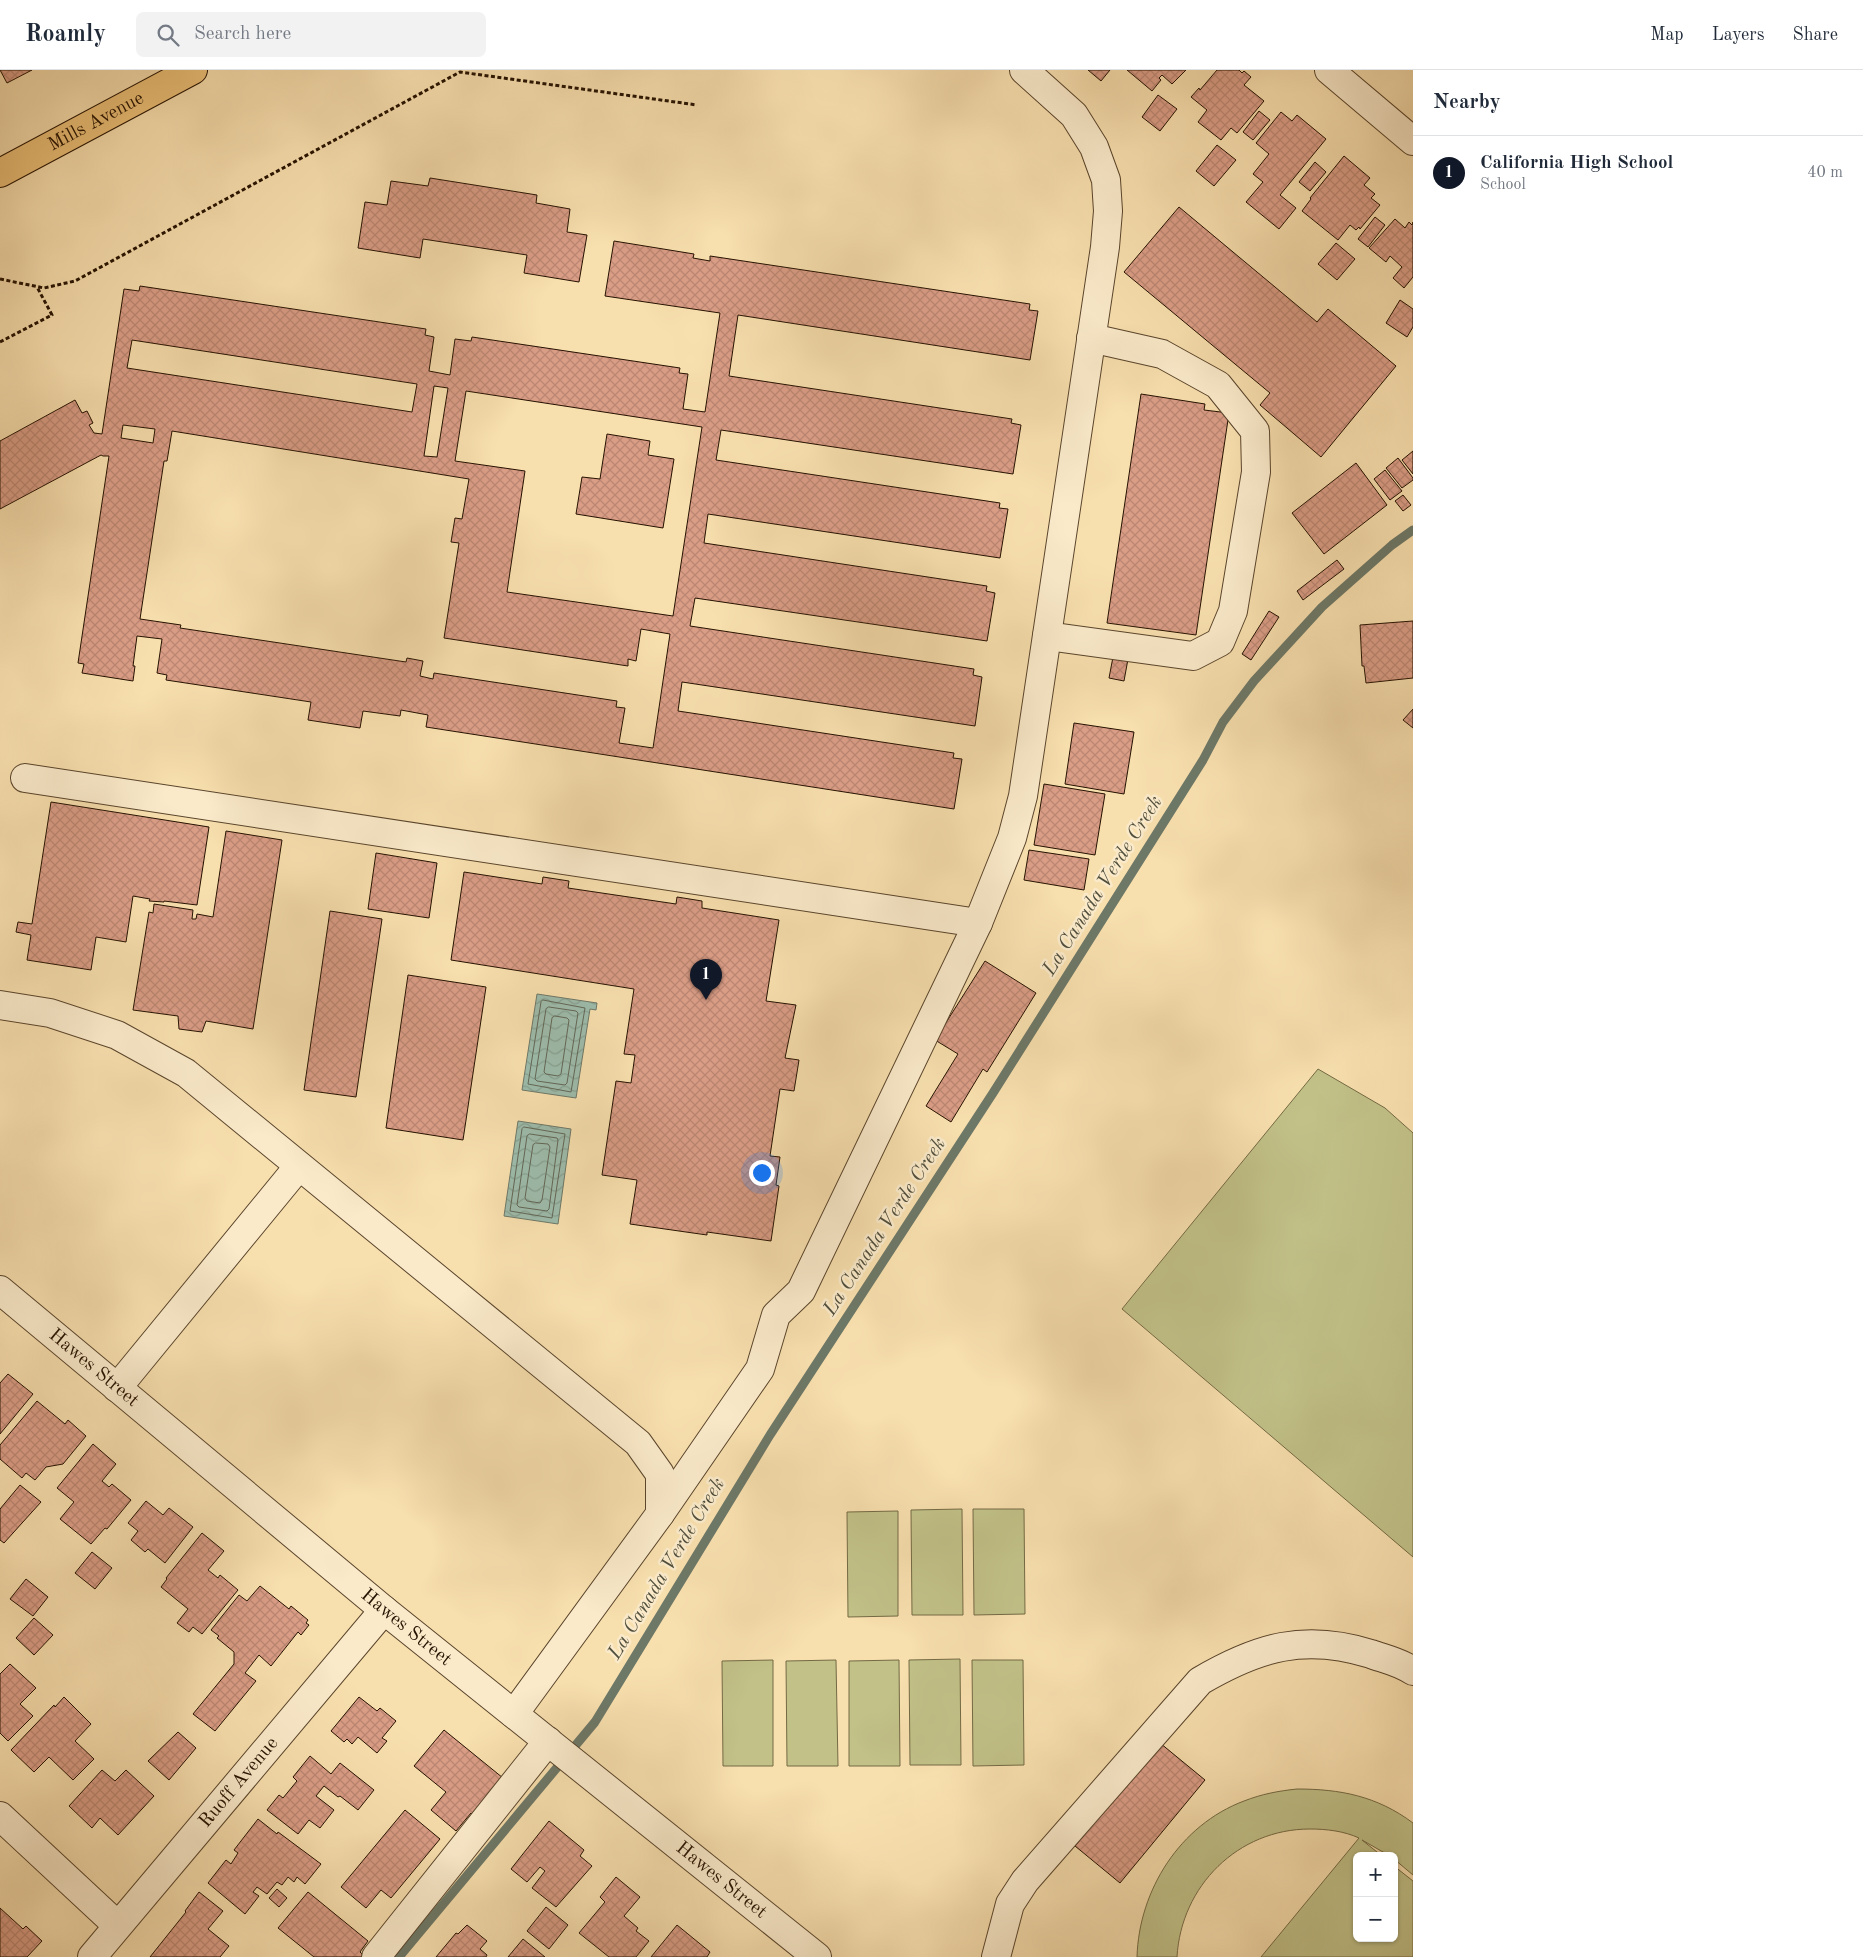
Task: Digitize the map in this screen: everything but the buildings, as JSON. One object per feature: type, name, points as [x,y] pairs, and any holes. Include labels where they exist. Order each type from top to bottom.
[{"type":"main road","name":"Mills Avenue","points":[[0,173],[193,70]]},
{"type":"street","points":[[514,1714],[660,1514],[760,1369],[776,1315],[801,1292],[978,923],[997,880],[1012,838],[1023,796],[1108,212],[1106,180],[1094,147],[1074,115],[1024,70]]},
{"type":"street","points":[[1329,70],[1413,141]]},
{"type":"street","points":[[1047,636],[1193,656],[1220,642],[1233,611],[1256,472],[1255,431],[1218,385],[1162,354],[1091,338]]},
{"type":"street","points":[[25,778],[978,923]]},
{"type":"street","points":[[0,1005],[50,1013],[117,1035],[186,1073],[638,1444],[660,1474],[660,1514]]},
{"type":"street","points":[[118,1388],[300,1166]]},
{"type":"street","name":"Hawes Street","points":[[0,1290],[384,1610],[817,1957]]},
{"type":"street","name":"Ruoff Avenue","points":[[92,1957],[384,1610]]},
{"type":"street","points":[[996,1957],[1010,1904],[1025,1881],[1200,1681],[1239,1660],[1275,1648],[1307,1643],[1351,1648],[1403,1664],[1413,1671]]},
{"type":"street","points":[[376,1957],[551,1744]]},
{"type":"street","points":[[0,1816],[118,1926]]},
{"type":"path","points":[[0,280],[44,288],[75,281],[460,72],[697,105]]},
{"type":"path","points":[[0,342],[52,315],[37,287]]},
{"type":"green space","points":[[1318,1069],[1385,1108],[1413,1133],[1413,1557],[1122,1309]]},
{"type":"green space","points":[[962,1509],[963,1615],[912,1615],[911,1510]]},
{"type":"green space","points":[[973,1509],[1024,1509],[1025,1614],[974,1615]]},
{"type":"green space","points":[[898,1511],[898,1616],[848,1617],[847,1512]]},
{"type":"green space","points":[[960,1659],[961,1765],[910,1765],[909,1660]]},
{"type":"green space","points":[[773,1660],[773,1766],[723,1766],[722,1661]]},
{"type":"green space","points":[[836,1660],[838,1766],[787,1766],[786,1661]]},
{"type":"green space","points":[[899,1660],[900,1766],[849,1766],[849,1661]]},
{"type":"green space","points":[[972,1660],[1023,1660],[1024,1765],[973,1766]]},
{"type":"green space","points":[[1313,1789],[1358,1796],[1386,1806],[1413,1823],[1413,1875],[1398,1862],[1398,1852],[1383,1852],[1362,1840],[1377,1852],[1353,1852],[1353,1942],[1398,1942],[1398,1869],[1413,1881],[1413,1957],[1261,1957],[1359,1838],[1335,1831],[1310,1829],[1284,1832],[1259,1839],[1237,1851],[1218,1866],[1202,1885],[1189,1907],[1181,1931],[1177,1957],[1137,1957],[1140,1932],[1146,1908],[1155,1885],[1167,1863],[1183,1843],[1201,1826],[1221,1812],[1257,1796]]},
{"type":"water","points":[[537,994],[597,1003],[596,1010],[590,1009],[576,1098],[522,1090]]},
{"type":"water","points":[[518,1121],[571,1129],[558,1224],[504,1216]]},
{"type":"waterway","name":"La Canada Verde Creek","points":[[399,1957],[595,1722],[770,1435],[993,1093],[1203,760],[1223,722],[1254,681],[1322,607],[1392,545],[1413,530]]},
{"type":"place","name":"California High School","points":[[706,1000]]}]
